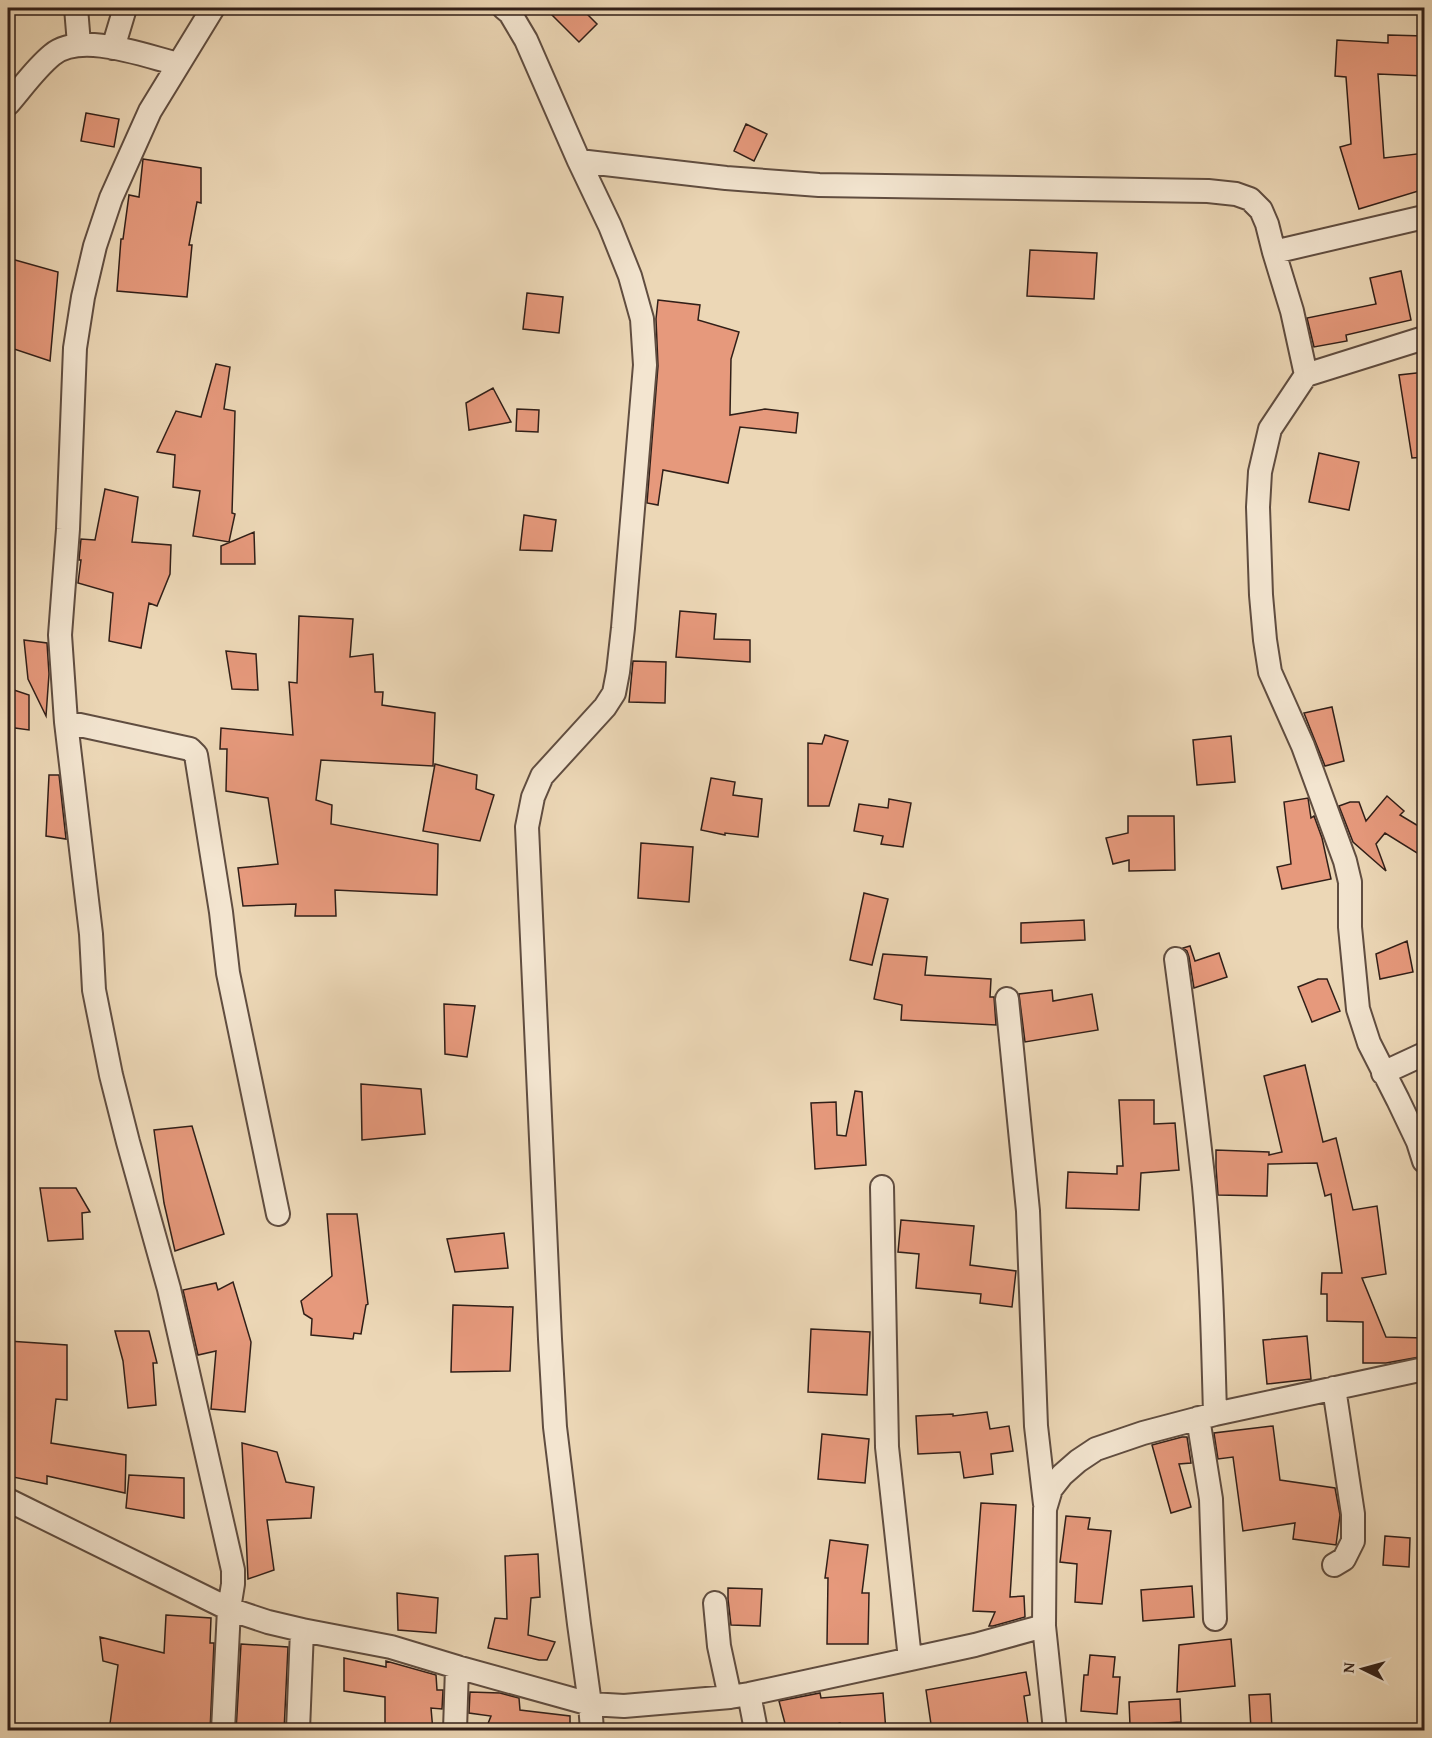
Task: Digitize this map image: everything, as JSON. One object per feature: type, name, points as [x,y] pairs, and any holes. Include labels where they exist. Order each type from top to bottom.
[{"type":"street","points":[[76,8],[79,44]]},
{"type":"street","points":[[112,48],[125,8]]},
{"type":"street","points":[[213,8],[150,111],[111,198],[95,246],[83,297],[75,348],[68,529],[60,635],[66,722],[91,934],[94,990],[111,1075],[169,1289],[230,1555],[233,1584],[229,1609],[223,1731]]},
{"type":"street","points":[[504,8],[510,13],[526,40],[610,226],[630,276],[642,319],[645,365],[623,628],[614,693],[605,707],[542,776],[533,797],[527,827],[555,1427],[592,1731]]},
{"type":"street","points":[[8,104],[52,55],[63,48],[79,44],[112,48],[178,64]]},
{"type":"street","points":[[579,161],[726,178],[819,185],[1208,191],[1236,194],[1250,199],[1261,210],[1267,224],[1292,311],[1306,375]]},
{"type":"street","points":[[1274,252],[1425,217]]},
{"type":"street","points":[[1422,1148],[1369,1043],[1358,1009],[1350,927],[1350,882],[1345,861],[1303,747],[1270,672],[1261,595],[1259,529],[1260,472],[1270,429],[1306,375],[1425,338]]},
{"type":"street","points":[[66,722],[190,749],[196,755],[221,912],[228,973],[278,1214]]},
{"type":"street","points":[[1176,959],[1204,1187],[1212,1320],[1207,1416],[1215,1619]]},
{"type":"street","points":[[1007,999],[1028,1211],[1036,1426],[1046,1509],[1044,1626],[1055,1731]]},
{"type":"street","points":[[1383,1073],[1425,1054]]},
{"type":"street","points":[[882,1187],[886,1438],[910,1659]]},
{"type":"street","points":[[1046,1509],[1051,1489],[1062,1475],[1096,1449],[1143,1432],[1207,1416],[1425,1369]]},
{"type":"street","points":[[1334,1388],[1353,1515],[1353,1541],[1344,1559],[1334,1565]]},
{"type":"street","points":[[8,1500],[229,1609],[302,1630],[392,1647],[590,1704],[647,1705],[740,1696],[975,1645],[1044,1626]]},
{"type":"street","points":[[715,1603],[719,1646],[756,1731]]},
{"type":"street","points":[[298,1731],[302,1630]]},
{"type":"street","points":[[455,1731],[456,1667]]},
{"type":"building","points":[[545,8],[581,8],[597,24],[579,42]]},
{"type":"building","points":[[1388,35],[1425,36],[1425,76],[1378,74],[1384,158],[1425,153],[1425,189],[1359,209],[1340,147],[1351,144],[1346,77],[1335,76],[1337,40],[1388,43]]},
{"type":"building","points":[[86,113],[119,119],[114,147],[81,141]]},
{"type":"building","points":[[746,124],[767,134],[754,161],[734,151]]},
{"type":"building","points":[[143,159],[201,168],[201,203],[197,202],[189,245],[192,245],[187,297],[117,291],[121,239],[123,239],[129,195],[139,197]]},
{"type":"building","points":[[1030,250],[1097,253],[1094,299],[1027,296]]},
{"type":"building","points":[[8,258],[58,272],[50,361],[8,347]]},
{"type":"building","points":[[1401,271],[1411,320],[1346,335],[1347,341],[1314,347],[1307,318],[1376,304],[1370,278]]},
{"type":"building","points":[[527,293],[563,297],[559,333],[523,329]]},
{"type":"building","points":[[658,300],[700,305],[698,320],[739,332],[731,359],[730,415],[765,409],[798,413],[796,433],[740,427],[728,483],[663,470],[658,505],[647,503],[658,366],[656,319]]},
{"type":"building","points":[[216,364],[230,367],[224,409],[235,411],[232,513],[235,514],[229,542],[193,536],[200,491],[173,487],[175,455],[157,452],[176,411],[201,417]]},
{"type":"building","points":[[1425,372],[1425,457],[1412,458],[1399,375]]},
{"type":"building","points":[[493,388],[511,422],[469,430],[466,403]]},
{"type":"building","points":[[517,409],[539,410],[538,432],[516,431]]},
{"type":"building","points":[[1319,453],[1359,462],[1349,510],[1309,502]]},
{"type":"building","points":[[105,489],[138,497],[132,542],[171,545],[170,574],[157,606],[149,603],[141,648],[109,641],[113,593],[78,583],[81,539],[95,540]]},
{"type":"building","points":[[524,515],[556,520],[552,551],[520,550]]},
{"type":"building","points":[[254,532],[255,564],[221,564],[221,546]]},
{"type":"building","points":[[680,611],[716,614],[714,639],[750,640],[750,662],[676,657]]},
{"type":"building","points":[[299,616],[353,619],[350,657],[373,654],[375,692],[383,692],[382,705],[435,713],[433,766],[321,760],[316,800],[332,805],[331,824],[438,844],[437,895],[335,890],[336,916],[295,916],[296,904],[243,906],[238,868],[278,864],[268,798],[226,791],[227,749],[220,749],[221,728],[293,735],[289,682],[297,683]]},
{"type":"building","points":[[24,640],[47,643],[49,674],[46,716],[28,679]]},
{"type":"building","points":[[226,651],[256,654],[258,690],[232,689]]},
{"type":"building","points":[[633,661],[666,662],[665,703],[629,702]]},
{"type":"building","points":[[8,688],[29,695],[29,730],[8,727]]},
{"type":"building","points":[[1332,707],[1344,761],[1325,766],[1304,713]]},
{"type":"building","points":[[825,735],[848,741],[829,806],[808,806],[808,743],[822,744]]},
{"type":"building","points":[[1231,736],[1235,782],[1197,785],[1193,740]]},
{"type":"building","points":[[435,764],[477,775],[476,789],[494,795],[480,841],[423,831]]},
{"type":"building","points":[[49,775],[59,775],[66,839],[46,836]]},
{"type":"building","points":[[711,778],[735,782],[733,795],[762,799],[758,837],[725,833],[725,835],[701,830]]},
{"type":"building","points":[[1387,796],[1404,811],[1400,815],[1425,830],[1425,858],[1385,833],[1376,844],[1386,871],[1353,842],[1339,806],[1359,802],[1366,821]]},
{"type":"building","points":[[1308,798],[1311,818],[1314,816],[1322,838],[1331,879],[1282,889],[1277,867],[1291,864],[1284,802]]},
{"type":"building","points":[[889,799],[911,803],[903,847],[881,844],[883,836],[854,831],[859,804],[888,808]]},
{"type":"building","points":[[1128,816],[1174,816],[1175,870],[1129,871],[1129,860],[1113,864],[1106,838],[1128,833]]},
{"type":"building","points":[[641,843],[693,847],[689,902],[638,898]]},
{"type":"building","points":[[864,893],[888,899],[872,965],[850,960]]},
{"type":"building","points":[[1084,920],[1085,940],[1021,943],[1021,923]]},
{"type":"building","points":[[1407,941],[1413,972],[1380,979],[1376,954]]},
{"type":"building","points":[[1190,946],[1195,961],[1219,953],[1227,977],[1194,988],[1189,957],[1183,948]]},
{"type":"building","points":[[883,954],[927,957],[925,975],[991,979],[990,997],[994,997],[996,1025],[901,1020],[902,1005],[874,999]]},
{"type":"building","points":[[1318,979],[1327,979],[1340,1011],[1312,1022],[1298,987]]},
{"type":"building","points":[[1052,990],[1053,1001],[1092,994],[1098,1030],[1025,1042],[1019,994]]},
{"type":"building","points":[[444,1004],[475,1006],[467,1057],[445,1054]]},
{"type":"building","points":[[1305,1065],[1323,1142],[1336,1138],[1353,1210],[1377,1206],[1386,1274],[1362,1278],[1386,1337],[1425,1338],[1425,1356],[1386,1363],[1363,1363],[1363,1322],[1327,1321],[1327,1294],[1321,1294],[1322,1273],[1342,1273],[1331,1194],[1325,1196],[1317,1163],[1268,1164],[1267,1196],[1218,1195],[1216,1150],[1269,1152],[1269,1155],[1282,1152],[1264,1076]]},
{"type":"building","points":[[361,1084],[421,1089],[425,1134],[362,1140]]},
{"type":"building","points":[[855,1091],[862,1092],[866,1165],[815,1169],[811,1103],[836,1102],[837,1135],[846,1136]]},
{"type":"building","points":[[1119,1100],[1154,1100],[1154,1124],[1175,1123],[1179,1170],[1141,1173],[1139,1210],[1066,1208],[1068,1172],[1117,1174],[1117,1166],[1123,1166]]},
{"type":"building","points":[[192,1126],[224,1234],[175,1251],[164,1203],[154,1130]]},
{"type":"building","points":[[40,1188],[76,1188],[90,1212],[82,1213],[83,1239],[48,1241]]},
{"type":"building","points":[[327,1214],[357,1214],[368,1304],[361,1334],[354,1333],[353,1339],[311,1335],[312,1319],[304,1314],[301,1301],[332,1276]]},
{"type":"building","points":[[901,1220],[974,1226],[970,1265],[1016,1271],[1012,1307],[980,1303],[981,1294],[916,1288],[919,1254],[898,1252]]},
{"type":"building","points":[[504,1233],[508,1268],[455,1272],[447,1239]]},
{"type":"building","points":[[233,1282],[251,1342],[245,1412],[211,1409],[216,1351],[198,1355],[183,1290],[216,1283],[218,1290]]},
{"type":"building","points":[[453,1305],[513,1307],[510,1371],[451,1372]]},
{"type":"building","points":[[811,1329],[870,1332],[867,1395],[808,1392]]},
{"type":"building","points":[[115,1331],[149,1331],[157,1363],[153,1363],[156,1405],[128,1408],[123,1361]]},
{"type":"building","points":[[1307,1336],[1311,1379],[1267,1384],[1263,1340]]},
{"type":"building","points":[[8,1341],[67,1345],[67,1400],[56,1399],[51,1443],[126,1455],[125,1493],[47,1476],[47,1484],[8,1476]]},
{"type":"building","points":[[987,1412],[990,1429],[1009,1426],[1013,1451],[991,1454],[993,1474],[964,1478],[960,1452],[918,1454],[916,1416],[953,1414],[953,1416]]},
{"type":"building","points":[[1273,1426],[1280,1480],[1335,1488],[1340,1515],[1336,1545],[1293,1539],[1295,1523],[1243,1531],[1233,1457],[1218,1459],[1214,1433]]},
{"type":"building","points":[[822,1434],[869,1439],[865,1483],[818,1479]]},
{"type":"building","points":[[1187,1437],[1191,1463],[1179,1464],[1191,1507],[1171,1513],[1152,1445]]},
{"type":"building","points":[[242,1443],[277,1452],[286,1482],[314,1487],[311,1518],[267,1520],[274,1570],[248,1579]]},
{"type":"building","points":[[129,1475],[184,1478],[184,1518],[126,1508]]},
{"type":"building","points":[[981,1503],[1016,1505],[1010,1597],[1024,1596],[1025,1617],[993,1626],[989,1626],[995,1612],[973,1611]]},
{"type":"building","points":[[1066,1516],[1090,1518],[1088,1529],[1111,1531],[1102,1604],[1075,1602],[1077,1564],[1060,1562]]},
{"type":"building","points":[[1385,1536],[1410,1538],[1409,1567],[1383,1565]]},
{"type":"building","points":[[830,1540],[868,1545],[862,1593],[869,1593],[868,1644],[827,1644],[828,1578],[825,1578]]},
{"type":"building","points":[[538,1554],[540,1597],[531,1598],[528,1635],[555,1642],[547,1660],[488,1648],[495,1618],[507,1619],[505,1556]]},
{"type":"building","points":[[1192,1586],[1194,1617],[1143,1621],[1141,1590]]},
{"type":"building","points":[[728,1588],[762,1589],[760,1626],[731,1625]]},
{"type":"building","points":[[397,1593],[438,1598],[436,1633],[398,1630]]},
{"type":"building","points":[[166,1615],[211,1618],[210,1643],[214,1643],[210,1731],[109,1731],[118,1665],[103,1661],[100,1637],[164,1653]]},
{"type":"building","points":[[1231,1639],[1235,1686],[1177,1692],[1179,1645]]},
{"type":"building","points":[[241,1644],[288,1647],[284,1731],[236,1731]]},
{"type":"building","points":[[1090,1655],[1115,1657],[1113,1677],[1120,1677],[1117,1714],[1081,1711],[1084,1675],[1088,1675]]},
{"type":"building","points":[[344,1658],[386,1667],[386,1661],[436,1675],[437,1690],[443,1690],[442,1709],[431,1708],[433,1731],[385,1731],[385,1697],[344,1691]]},
{"type":"building","points":[[1026,1672],[1030,1695],[1024,1696],[1029,1731],[932,1731],[926,1690]]},
{"type":"building","points":[[470,1692],[500,1693],[519,1698],[520,1710],[570,1716],[570,1731],[485,1731],[491,1716],[469,1713]]},
{"type":"building","points":[[820,1693],[821,1698],[883,1693],[886,1731],[841,1731],[840,1723],[814,1731],[787,1731],[779,1701]]},
{"type":"building","points":[[1270,1694],[1272,1728],[1251,1729],[1249,1695]]},
{"type":"building","points":[[1180,1699],[1181,1722],[1130,1725],[1129,1702]]}]
